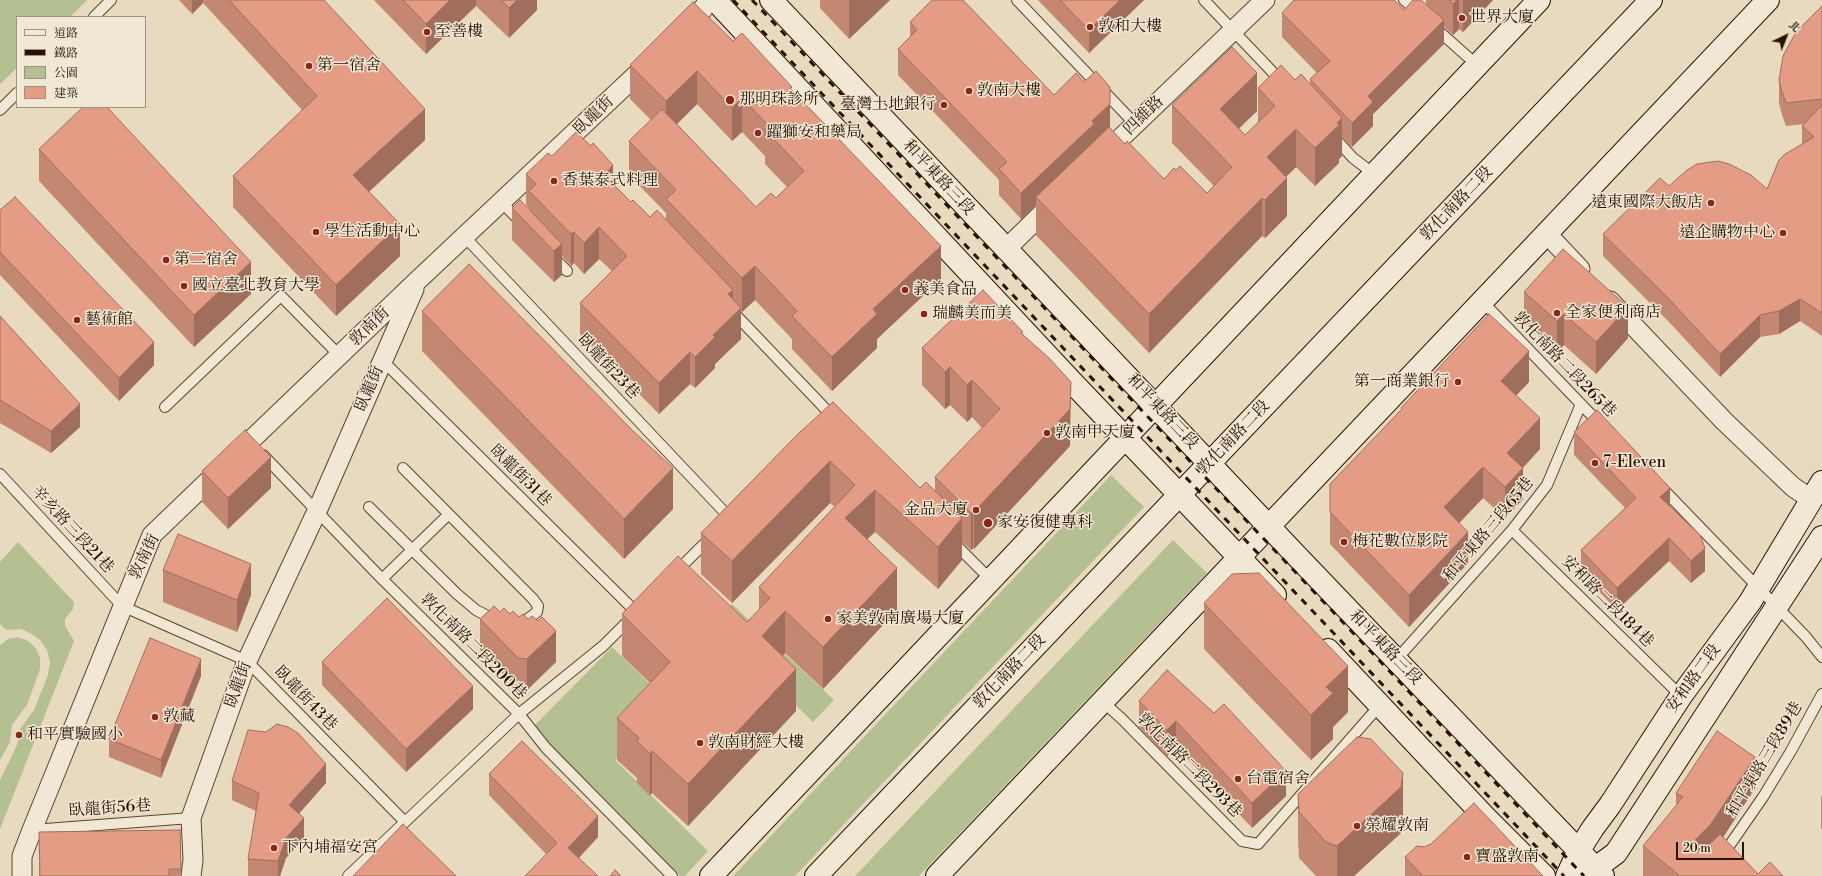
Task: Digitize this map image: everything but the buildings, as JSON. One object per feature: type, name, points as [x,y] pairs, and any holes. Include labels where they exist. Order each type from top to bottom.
[{"type":"main road","points":[[715,0],[1124,438],[1290,610]]},
{"type":"main road","name":"和平東路三段","points":[[771,0],[1154,406],[1579,850],[1595,874]]},
{"type":"main road","points":[[710,876],[1539,0]]},
{"type":"main road","name":"敦化南路二段","points":[[816,876],[1651,0]]},
{"type":"main road","points":[[937,876],[1238,556],[1269,526],[1768,0]]},
{"type":"main road","name":"安和路二段","points":[[1567,876],[1579,850],[1593,828],[1610,806],[1681,696],[1759,588],[1816,491]]},
{"type":"main road","name":"安和路二段","points":[[1595,874],[1616,853],[1822,537]]},
{"type":"main road","points":[[1316,638],[1380,705],[1478,824],[1544,876]]},
{"type":"street","name":"臥龍街","points":[[191,876],[193,860],[191,818],[247,661],[317,511],[418,280],[501,202],[571,143],[698,16],[709,0]]},
{"type":"street","name":"四維路","points":[[1089,169],[1266,0]]},
{"type":"street","points":[[1006,249],[1066,191]]},
{"type":"street","points":[[1546,233],[1724,421],[1793,487],[1816,491]]},
{"type":"street","name":"敦南街","points":[[22,876],[22,856],[152,535],[418,280]]},
{"type":"lane","points":[[95,16],[111,0]]},
{"type":"lane","points":[[1017,0],[1135,124]]},
{"type":"lane","points":[[1204,0],[1288,88]]},
{"type":"lane","points":[[1404,0],[1477,65]]},
{"type":"lane","points":[[0,110],[16,94]]},
{"type":"lane","points":[[1326,129],[1353,158],[1374,174]]},
{"type":"lane","points":[[501,202],[529,231]]},
{"type":"lane","name":"臥龍街23巷","points":[[464,236],[726,520],[670,579]]},
{"type":"lane","points":[[545,248],[568,271]]},
{"type":"lane","points":[[164,407],[281,296],[340,356]]},
{"type":"lane","name":"敦化南路二段265巷","points":[[1482,301],[1608,432]]},
{"type":"lane","points":[[727,306],[828,417],[842,426]]},
{"type":"lane","name":"臥龍街31巷","points":[[382,360],[640,610],[603,646],[519,714]]},
{"type":"lane","name":"和平東路三段65巷","points":[[1396,660],[1512,530],[1547,485],[1581,404]]},
{"type":"lane","name":"敦化南路二段200巷","points":[[250,442],[382,579],[519,714],[546,748],[672,876]]},
{"type":"lane","points":[[369,507],[457,594],[476,610],[509,626],[523,624],[537,612],[538,606],[403,468]]},
{"type":"lane","name":"辛亥路三段21巷","points":[[0,474],[122,606]]},
{"type":"lane","points":[[1652,476],[1806,637],[1822,657]]},
{"type":"lane","points":[[382,579],[448,514]]},
{"type":"lane","name":"安和路二段184巷","points":[[1512,530],[1681,696]]},
{"type":"lane","points":[[945,534],[991,580]]},
{"type":"lane","name":"臥龍街43巷","points":[[122,606],[247,661],[404,821]]},
{"type":"lane","name":"和平東路三段89巷","points":[[1716,860],[1727,849],[1763,797],[1791,752],[1822,694]]},
{"type":"lane","name":"敦化南路二段293巷","points":[[1102,701],[1242,841],[1258,844],[1380,705]]},
{"type":"lane","points":[[348,876],[404,821],[519,714]]},
{"type":"lane","name":"臥龍街56巷","points":[[32,830],[191,818]]},
{"type":"green space","points":[[0,0],[87,0],[71,16],[16,16],[16,69],[0,84]]},
{"type":"green space","points":[[1111,475],[1144,507],[795,876],[733,876]]},
{"type":"green space","points":[[1173,540],[1207,573],[919,876],[855,876]]},
{"type":"green space","name":"和平實驗國小","points":[[18,542],[74,602],[73,609],[65,619],[65,626],[74,641],[0,829],[0,780],[17,745],[20,729],[34,710],[48,675],[50,662],[47,650],[41,641],[32,634],[21,629],[6,630],[0,624],[0,562]]},
{"type":"green space","points":[[732,604],[834,700],[813,722],[729,640],[615,760],[708,851],[685,876],[680,876],[531,729],[612,647],[652,686]]},
{"type":"green space","points":[[18,637],[28,641],[36,648],[40,658],[40,669],[27,705],[12,725],[10,742],[0,760],[0,645],[8,639]]},
{"type":"railway","points":[[733,0],[1564,876]]},
{"type":"railway","points":[[752,0],[1584,876]]},
{"type":"place","name":"世界大廈","points":[[1462,18]]},
{"type":"place","name":"敦和大樓","points":[[1090,27]]},
{"type":"place","name":"至善樓","points":[[427,32]]},
{"type":"place","name":"第一宿舍","points":[[309,66]]},
{"type":"place","name":"敦南大樓","points":[[969,91]]},
{"type":"place","name":"那明珠診所","points":[[730,100]]},
{"type":"place","name":"臺灣土地銀行","points":[[944,105]]},
{"type":"place","name":"躍獅安和藥局","points":[[758,133]]},
{"type":"place","name":"香葉泰式料理","points":[[554,181]]},
{"type":"place","name":"遠東國際大飯店","points":[[1711,203]]},
{"type":"place","name":"學生活動中心","points":[[316,232]]},
{"type":"place","name":"遠企購物中心","points":[[1783,233]]},
{"type":"place","name":"第二宿舍","points":[[166,260]]},
{"type":"place","name":"國立臺北教育大學","points":[[184,286]]},
{"type":"place","name":"義美食品","points":[[905,290]]},
{"type":"place","name":"全家便利商店","points":[[1557,313]]},
{"type":"place","name":"瑞麟美而美","points":[[924,314]]},
{"type":"place","name":"藝術館","points":[[77,320]]},
{"type":"place","name":"第一商業銀行","points":[[1458,382]]},
{"type":"place","name":"敦南甲天廈","points":[[1047,433]]},
{"type":"place","name":"7-Eleven","points":[[1595,463]]},
{"type":"place","name":"金品大廈","points":[[976,510]]},
{"type":"place","name":"家安復健專科","points":[[988,523]]},
{"type":"place","name":"梅花數位影院","points":[[1344,542]]},
{"type":"place","name":"家美敦南廣場大廈","points":[[828,619]]},
{"type":"place","name":"敦藏","points":[[155,717]]},
{"type":"place","name":"和平實驗國小","points":[[19,735]]},
{"type":"place","name":"敦南財經大樓","points":[[700,743]]},
{"type":"place","name":"台電宿舍","points":[[1238,779]]},
{"type":"place","name":"榮耀敦南","points":[[1357,826]]},
{"type":"place","name":"下內埔福安宮","points":[[274,848]]},
{"type":"place","name":"寶盛敦南","points":[[1467,857]]}]
